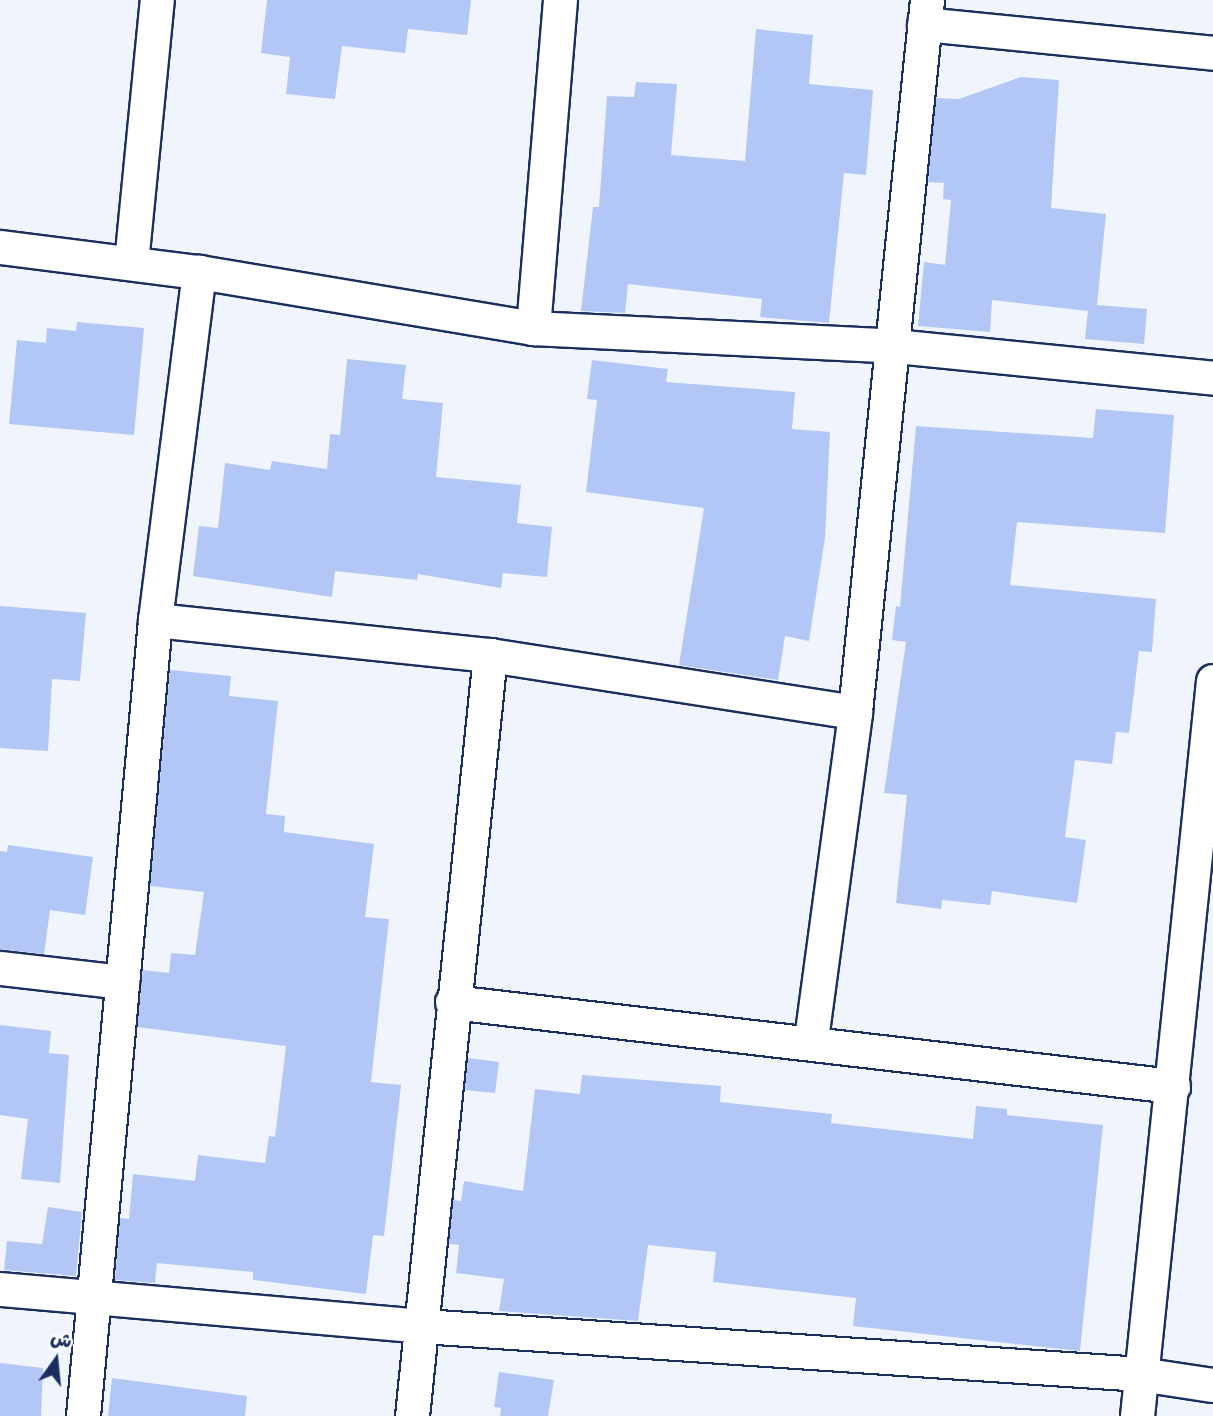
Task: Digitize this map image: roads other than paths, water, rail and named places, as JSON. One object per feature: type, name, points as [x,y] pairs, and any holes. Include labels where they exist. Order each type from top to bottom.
[{"type":"street","points":[[131,263],[157,0]]},
{"type":"street","points":[[533,328],[560,0]]},
{"type":"street","points":[[811,1040],[855,712],[895,346],[926,12],[1213,54]]},
{"type":"street","points":[[0,247],[199,272],[533,328],[895,346],[1213,378]]},
{"type":"street","points":[[83,1416],[96,1296],[155,620],[199,272]]},
{"type":"street","points":[[155,620],[490,655],[855,712]]},
{"type":"street","points":[[412,1416],[452,1002],[490,655]]},
{"type":"street","points":[[1137,1416],[1173,1086],[1206,822],[1213,681]]},
{"type":"street","points":[[0,968],[122,982]]},
{"type":"street","points":[[452,1002],[811,1040],[1173,1086]]},
{"type":"street","points":[[0,1289],[422,1326],[1140,1374],[1213,1385]]}]
